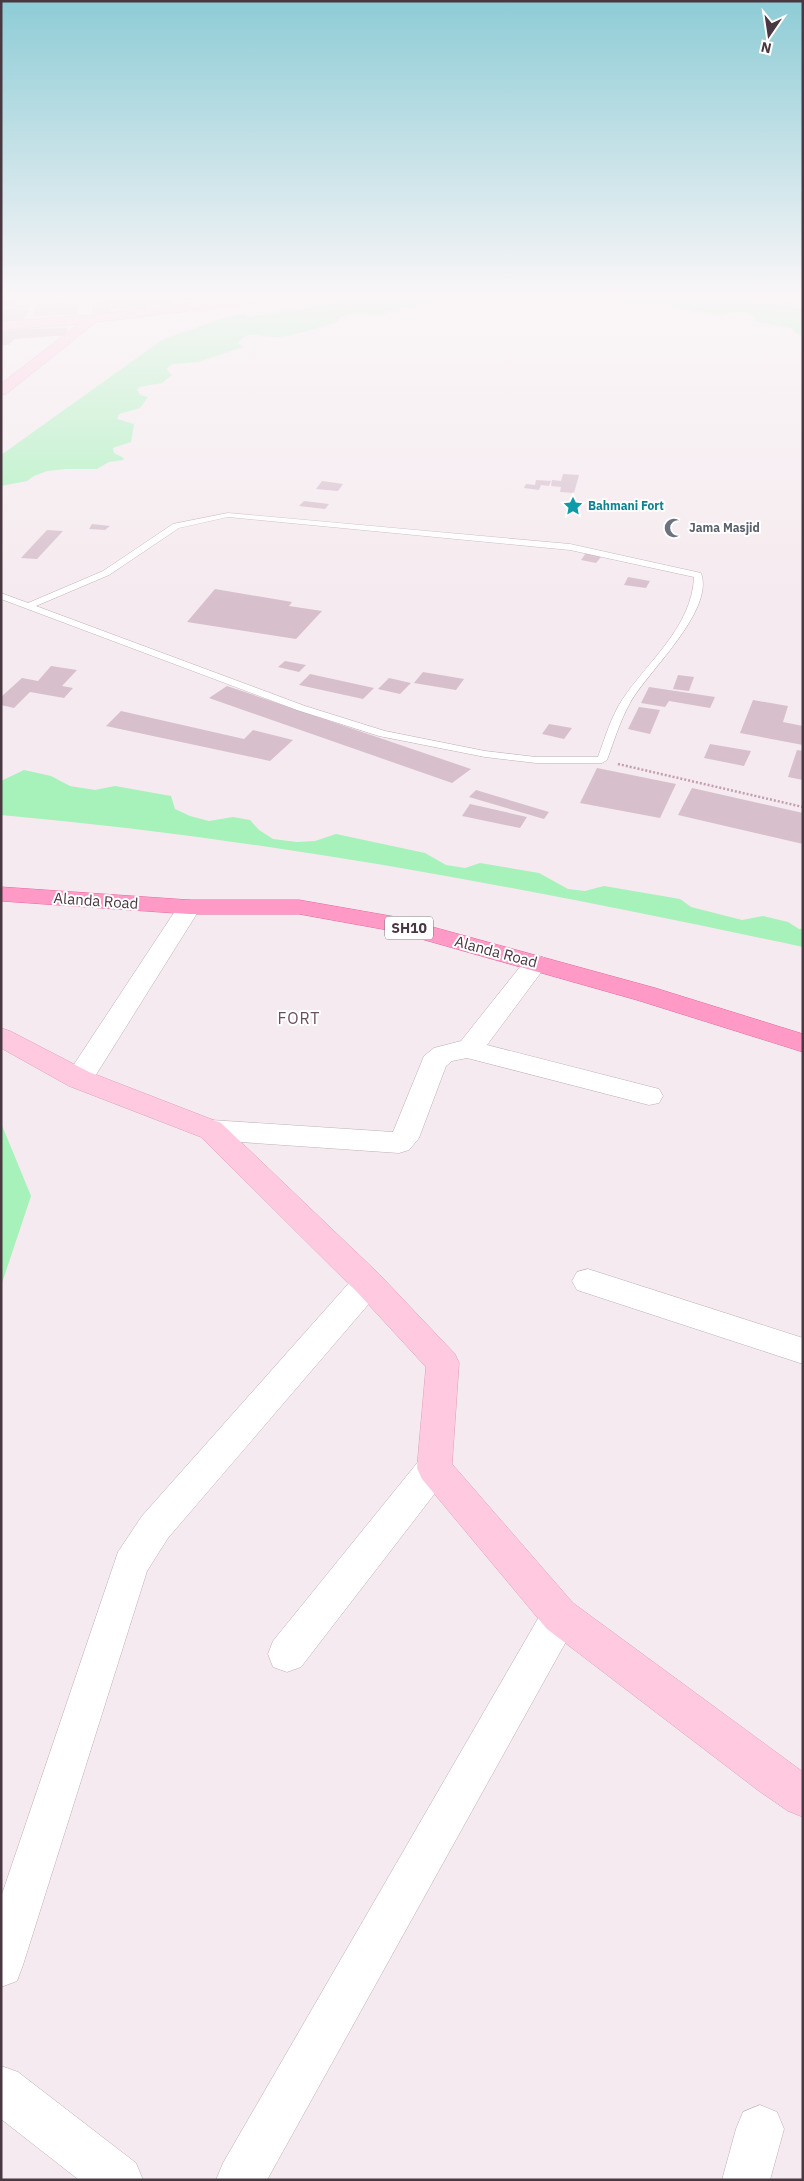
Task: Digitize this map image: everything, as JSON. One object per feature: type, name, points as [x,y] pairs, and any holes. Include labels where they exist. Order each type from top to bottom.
[{"type":"main road","name":"Alanda Road","points":[[1,894],[189,906],[299,907],[396,924],[646,994],[803,1043]]},
{"type":"street","points":[[79,1079],[189,906]]},
{"type":"street","points":[[468,1049],[536,963]]},
{"type":"street","points":[[1,1037],[79,1079],[211,1130],[399,1143],[405,1138],[434,1062],[443,1054],[468,1049],[649,1096]]},
{"type":"street","points":[[211,1130],[368,1282],[443,1363],[434,1468],[287,1654]]},
{"type":"street","points":[[588,1281],[803,1351]]},
{"type":"street","points":[[1,1965],[132,1564],[155,1527],[368,1282]]},
{"type":"street","points":[[434,1468],[560,1616],[773,1777],[803,1796]]},
{"type":"street","points":[[240,2180],[560,1616]]},
{"type":"street","points":[[1,2090],[119,2180]]},
{"type":"street","points":[[746,2180],[760,2129]]},
{"type":"lane","points":[[1,596],[301,708],[383,734],[485,754],[536,760],[602,760],[626,702],[672,643],[690,610],[700,585],[698,575],[570,546],[228,515],[176,526],[106,573],[28,606]]},
{"type":"path","points":[[602,760],[803,806]]},
{"type":"shaded area","points":[[80,399],[147,399],[140,408],[119,414],[117,419],[134,424],[131,442],[113,448],[114,453],[124,458],[123,460],[109,462],[97,469],[47,471],[27,481],[1,486],[1,455]]},
{"type":"shaded area","points":[[24,770],[51,776],[70,786],[95,790],[115,786],[171,796],[175,809],[190,816],[209,821],[233,817],[250,820],[259,830],[273,839],[297,842],[315,841],[336,834],[425,853],[446,865],[465,868],[480,863],[539,873],[568,889],[585,891],[604,886],[680,899],[691,907],[742,920],[763,916],[788,922],[799,929],[803,929],[803,947],[604,906],[304,852],[102,825],[1,815],[1,781]]},
{"type":"shaded area","points":[[1,1123],[31,1196],[1,1286]]},
{"type":"building","points":[[563,474],[579,475],[574,493],[560,492],[561,487],[551,486],[552,480],[561,481]]},
{"type":"building","points":[[536,480],[551,481],[549,486],[541,485],[539,490],[524,488],[526,484],[535,485]]},
{"type":"building","points":[[322,481],[343,484],[338,491],[316,489]]},
{"type":"building","points":[[304,501],[329,504],[325,509],[299,506]]},
{"type":"building","points":[[92,524],[110,526],[105,530],[89,529]]},
{"type":"building","points":[[47,530],[63,531],[37,559],[21,558]]},
{"type":"building","points":[[586,553],[601,557],[596,563],[581,560]]},
{"type":"building","points":[[628,577],[650,581],[646,588],[624,585]]},
{"type":"building","points":[[215,589],[292,602],[289,606],[322,611],[296,639],[187,622]]},
{"type":"building","points":[[285,661],[306,665],[299,672],[278,667]]},
{"type":"building","points":[[51,666],[77,670],[62,686],[73,688],[64,698],[30,692],[14,708],[1,705],[1,697],[22,678],[38,681]]},
{"type":"building","points":[[423,672],[464,679],[456,690],[414,683]]},
{"type":"building","points":[[310,674],[374,688],[363,699],[299,685]]},
{"type":"building","points":[[678,675],[694,677],[689,691],[673,689]]},
{"type":"building","points":[[389,678],[411,683],[400,694],[378,689]]},
{"type":"building","points":[[227,686],[471,769],[452,783],[209,698]]},
{"type":"building","points":[[649,687],[715,697],[710,708],[669,701],[665,707],[641,703]]},
{"type":"building","points":[[753,700],[788,706],[783,722],[803,726],[803,745],[740,733]]},
{"type":"building","points":[[639,707],[660,710],[650,734],[628,729]]},
{"type":"building","points":[[121,711],[244,739],[253,730],[293,740],[270,761],[106,726]]},
{"type":"building","points":[[549,724],[572,728],[564,739],[542,734]]},
{"type":"building","points":[[710,744],[751,751],[744,766],[704,758]]},
{"type":"building","points":[[797,750],[803,751],[803,780],[788,777]]},
{"type":"building","points":[[597,768],[676,784],[660,818],[580,803]]},
{"type":"building","points":[[692,788],[803,813],[803,844],[678,815]]},
{"type":"building","points":[[476,790],[549,812],[544,819],[469,797]]},
{"type":"building","points":[[470,804],[527,817],[520,828],[462,816]]},
{"type":"place","name":"Bahmani Fort","points":[[573,506]]},
{"type":"place","name":"Jama Masjid","points":[[674,528]]},
{"type":"district","name":"FORT","points":[[299,1018]]}]
